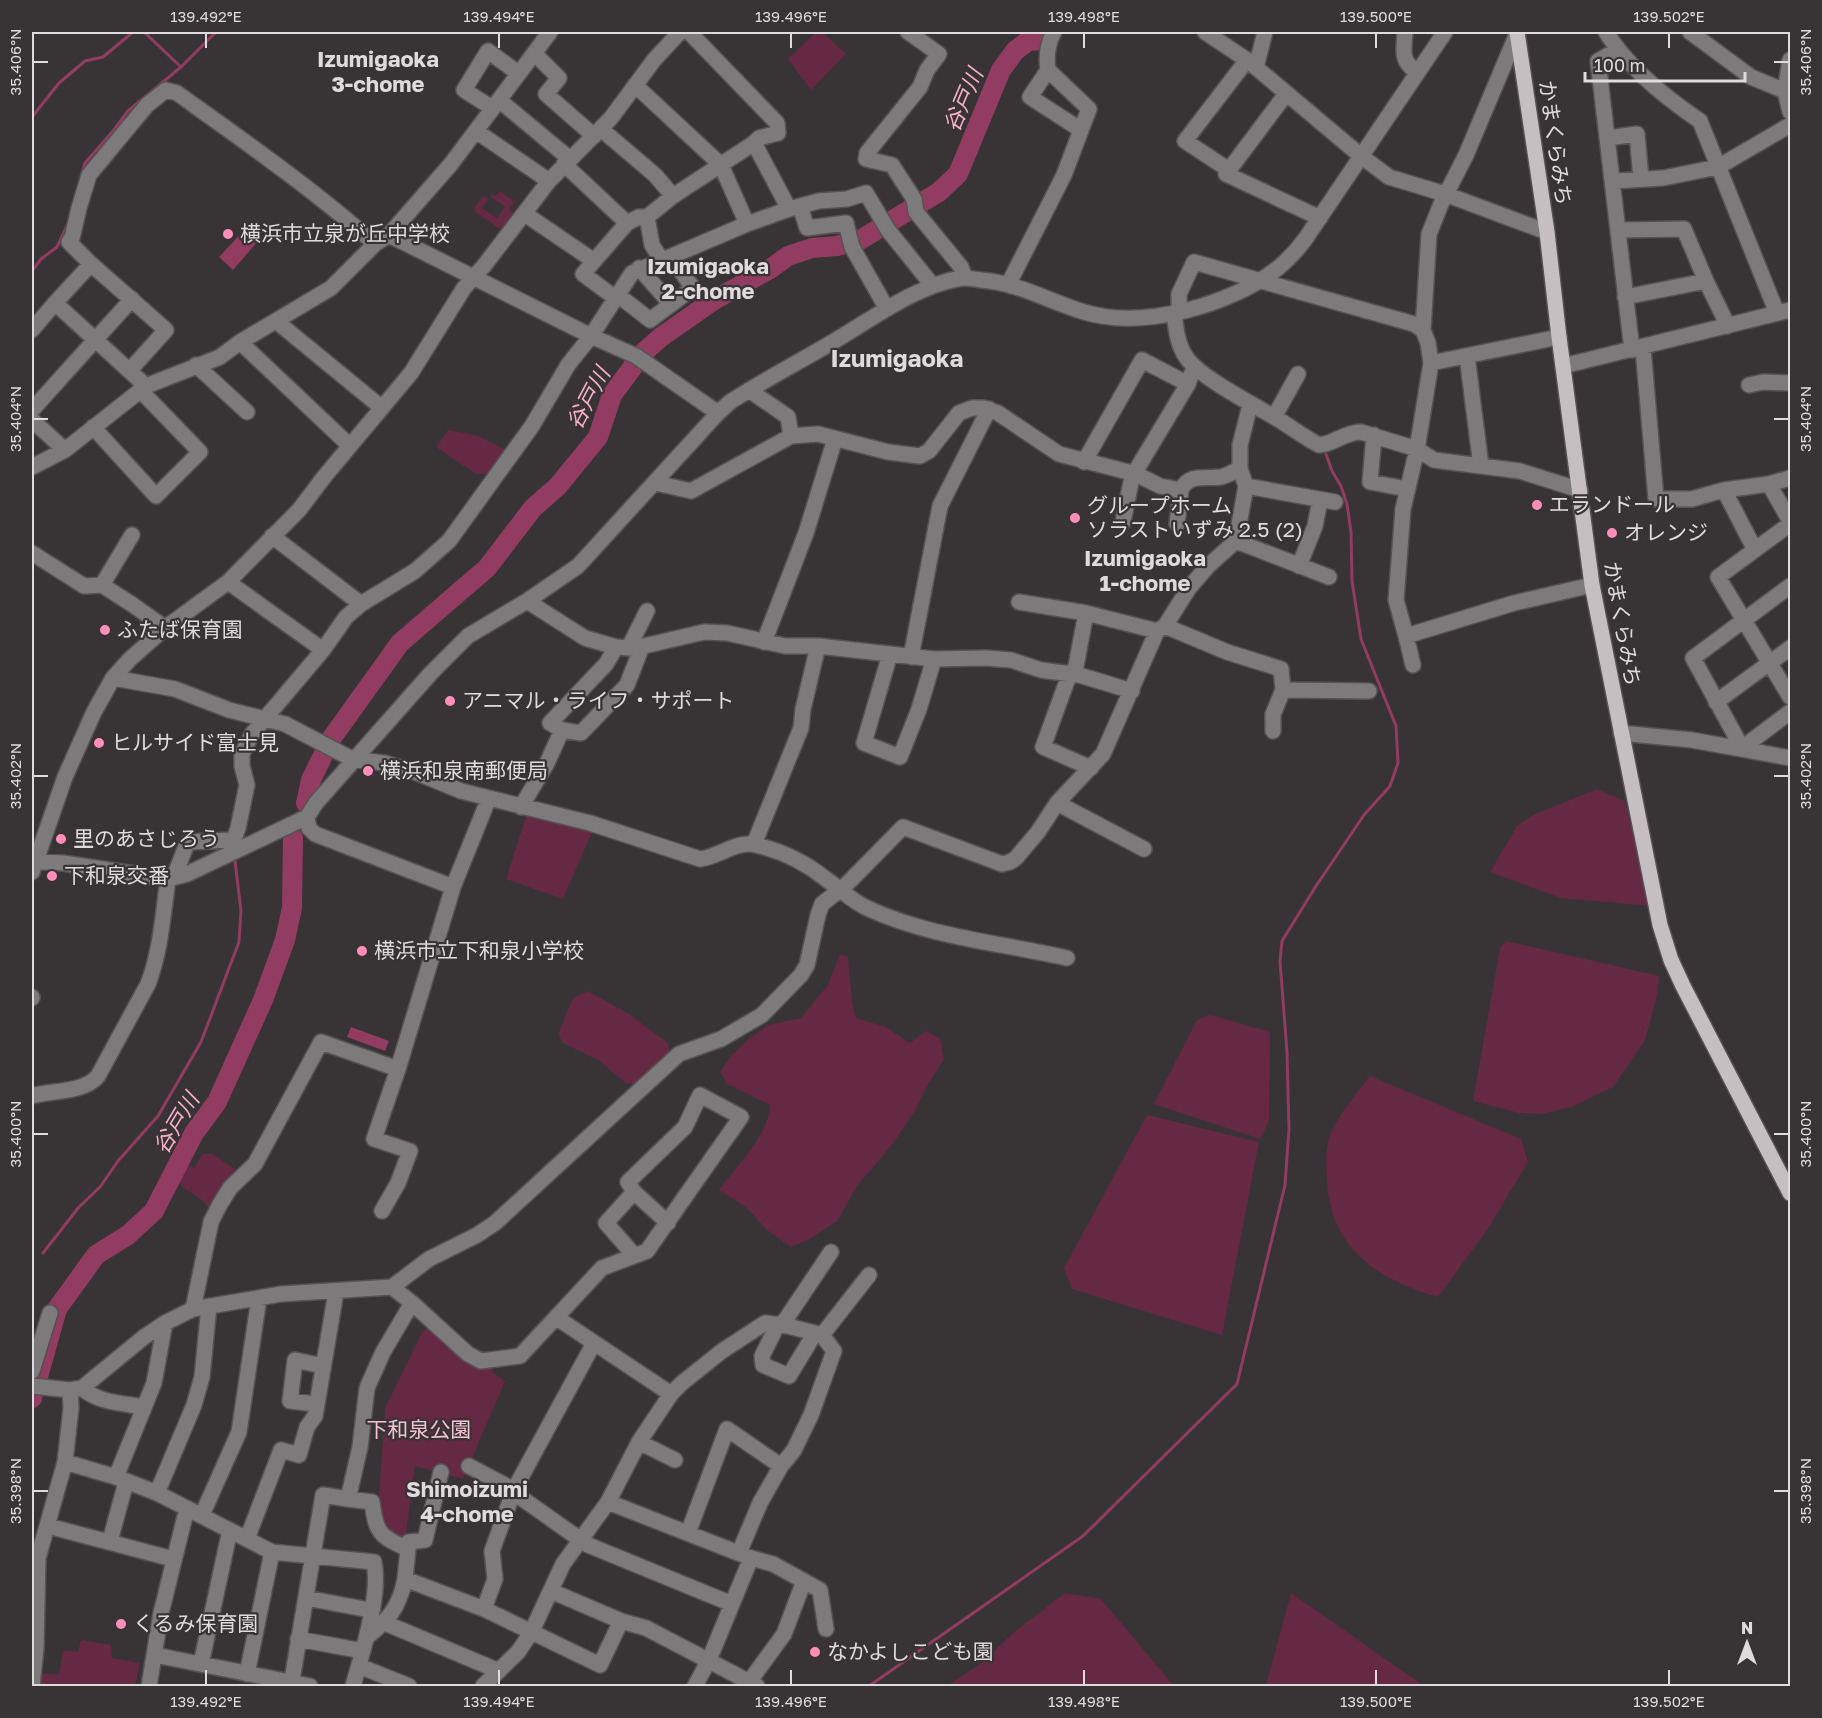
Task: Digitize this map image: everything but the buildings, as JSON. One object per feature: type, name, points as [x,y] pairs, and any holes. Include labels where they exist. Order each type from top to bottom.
[{"type":"main road","name":"かまくらみち","points":[[1517,33],[1547,232],[1558,337],[1592,585],[1660,925],[1671,960],[1791,1192]]},
{"type":"street","points":[[32,467],[65,450],[143,388],[220,357],[240,342],[331,288],[375,244],[389,235],[451,164],[550,32]]},
{"type":"street","points":[[680,32],[597,133],[549,181],[464,288],[411,373],[299,510],[228,582],[165,628],[129,660],[113,678],[94,712],[65,777],[33,865],[63,863],[171,878],[187,874],[307,817],[316,803],[354,759],[431,673],[468,636],[527,601],[578,566],[718,413],[749,390],[887,309],[933,286],[965,278],[1009,283],[1084,312],[1100,316],[1128,318],[1177,312],[1236,293],[1261,279],[1295,252],[1445,32]]},
{"type":"street","points":[[647,217],[652,245],[693,288],[650,320],[582,274],[627,223],[647,217],[673,196],[759,138],[778,133],[777,123],[688,32]]},
{"type":"street","points":[[908,32],[939,54],[927,70],[920,87],[867,153],[866,159],[892,165],[915,206],[961,267],[965,278]]},
{"type":"street","points":[[1054,32],[1050,40],[1048,70],[1030,97],[1081,130]]},
{"type":"street","points":[[1205,32],[1252,64],[1389,177],[1445,194],[1547,232]]},
{"type":"street","points":[[1229,170],[1185,141],[1252,64],[1265,32]]},
{"type":"street","points":[[1405,32],[1406,63],[1416,72]]},
{"type":"street","points":[[1563,366],[1784,312],[1700,121],[1673,102],[1617,50],[1606,32]]},
{"type":"street","points":[[1690,32],[1751,77],[1785,91]]},
{"type":"street","points":[[1413,665],[1396,600],[1403,509],[1417,449],[1431,363],[1423,330],[1429,234],[1445,194],[1466,155],[1517,33]]},
{"type":"street","points":[[1617,50],[1598,61],[1614,181],[1624,297],[1637,349],[1656,500],[1692,499],[1724,490],[1769,484],[1791,478]]},
{"type":"street","points":[[518,73],[488,51],[464,90],[495,104],[567,162],[627,223]]},
{"type":"street","points":[[534,53],[559,78],[546,94],[655,175],[673,196]]},
{"type":"street","points":[[1791,60],[1785,91],[1791,112]]},
{"type":"street","points":[[1009,283],[1064,175],[1089,109],[1048,70]]},
{"type":"street","points":[[635,85],[720,165],[747,224]]},
{"type":"street","points":[[130,370],[166,330],[69,243],[89,175],[147,105],[166,90],[177,93],[290,175],[337,210],[375,244]]},
{"type":"street","points":[[1286,94],[1226,174],[1320,218]]},
{"type":"street","points":[[1614,181],[1664,178],[1718,166],[1791,125]]},
{"type":"street","points":[[476,131],[549,181]]},
{"type":"street","points":[[1608,138],[1637,134],[1641,179]]},
{"type":"street","points":[[754,143],[807,228],[846,223],[852,244],[887,309]]},
{"type":"street","points":[[32,1096],[82,1088],[98,1076],[148,984],[158,952],[171,878],[186,846],[189,842],[234,839],[247,785],[242,766],[242,754],[248,741],[270,720],[346,617],[361,604],[415,571],[449,541],[532,426],[568,365],[591,336],[632,273],[639,268],[747,224],[794,207],[819,201],[847,199],[866,193],[886,226],[933,286]]},
{"type":"street","points":[[525,214],[594,261]]},
{"type":"street","points":[[1619,230],[1684,229],[1728,326]]},
{"type":"street","points":[[389,235],[591,336],[636,356],[718,413]]},
{"type":"street","points":[[1423,330],[1414,324],[1281,287],[1261,279],[1194,262],[1179,294],[1177,312],[1179,343],[1185,356],[1194,367],[1250,405],[1319,445],[1353,432],[1374,435],[1417,449],[1434,460],[1520,471],[1580,490]]},
{"type":"street","points":[[32,330],[91,264]]},
{"type":"street","points":[[639,268],[671,304]]},
{"type":"street","points":[[1624,297],[1706,281]]},
{"type":"street","points":[[32,410],[132,299]]},
{"type":"street","points":[[55,303],[130,370],[200,452],[156,496],[93,427]]},
{"type":"street","points":[[276,321],[382,408]]},
{"type":"street","points":[[1431,363],[1558,337]]},
{"type":"street","points":[[240,342],[350,446]]},
{"type":"street","points":[[1467,356],[1481,466]]},
{"type":"street","points":[[1084,462],[1142,360],[1188,384]]},
{"type":"street","points":[[196,365],[247,412]]},
{"type":"street","points":[[1123,522],[1132,477],[1136,474],[1188,384],[1194,367]]},
{"type":"street","points":[[1274,417],[1298,374]]},
{"type":"street","points":[[1749,385],[1763,382],[1791,383]]},
{"type":"street","points":[[749,390],[788,417],[791,436]]},
{"type":"street","points":[[32,1686],[36,1649],[38,1558],[65,1462],[71,1408],[76,1389],[165,1323],[193,1309],[281,1294],[392,1287],[429,1259],[477,1235],[495,1223],[679,1054],[721,1039],[762,1015],[801,975],[807,965],[822,904],[846,885],[903,827],[1002,864],[1016,858],[1038,832],[1057,803],[1103,754],[1161,629],[1189,588],[1208,566],[1236,541],[1246,486],[1239,469],[1240,445],[1250,405]]},
{"type":"street","points":[[656,483],[691,491],[791,436],[818,434],[888,452],[920,456],[929,450],[959,413],[972,408],[989,409],[998,413],[1059,454],[1136,474],[1160,486],[1181,490]]},
{"type":"street","points":[[911,657],[940,506],[989,409]]},
{"type":"street","points":[[32,420],[65,450]]},
{"type":"street","points":[[1374,435],[1370,482],[1407,489]]},
{"type":"street","points":[[764,642],[806,533],[835,439]]},
{"type":"street","points":[[1177,524],[1181,490],[1184,484],[1191,478],[1223,477],[1239,469]]},
{"type":"street","points":[[1769,484],[1791,522],[1718,577],[1791,697]]},
{"type":"street","points":[[1246,486],[1328,501],[1299,566]]},
{"type":"street","points":[[1724,490],[1755,549]]},
{"type":"street","points":[[102,585],[132,534]]},
{"type":"street","points":[[272,536],[361,604]]},
{"type":"street","points":[[1236,541],[1329,576]]},
{"type":"street","points":[[33,558],[84,586],[102,585],[134,604],[165,628]]},
{"type":"street","points":[[228,582],[323,650]]},
{"type":"street","points":[[1406,636],[1514,603],[1592,585]]},
{"type":"street","points":[[1742,748],[1693,658],[1791,586]]},
{"type":"street","points":[[527,601],[576,635],[629,648],[704,632],[727,633],[785,646],[818,646],[934,659],[1011,660],[1041,670],[1073,674],[1132,691]]},
{"type":"street","points":[[1019,602],[1161,629],[1281,669],[1283,690],[1273,714],[1273,731]]},
{"type":"street","points":[[629,648],[606,664],[550,723],[562,730],[581,733],[627,685],[629,648],[647,611]]},
{"type":"street","points":[[1086,613],[1076,666],[1067,681],[1043,747],[1090,768]]},
{"type":"street","points":[[754,844],[801,728],[803,709],[818,646]]},
{"type":"street","points":[[1716,702],[1791,648]]},
{"type":"street","points":[[890,654],[864,743],[900,757],[919,709],[934,659]]},
{"type":"street","points":[[113,678],[175,689],[229,710],[285,724],[354,759],[394,766],[461,791],[590,823],[700,859],[712,858],[739,845],[754,844],[791,856],[866,907],[962,938],[1067,958]]},
{"type":"street","points":[[1283,690],[1369,690]]},
{"type":"street","points":[[1742,748],[1791,712]]},
{"type":"street","points":[[521,807],[542,772],[562,730]]},
{"type":"street","points":[[1621,733],[1692,740],[1791,758]]},
{"type":"street","points":[[382,1211],[398,1183],[410,1151],[374,1139],[398,1069],[453,887],[489,798]]},
{"type":"street","points":[[1057,803],[1144,849]]},
{"type":"street","points":[[307,817],[309,828],[315,834],[453,887]]},
{"type":"street","points":[[193,1309],[211,1222],[230,1188],[255,1164],[321,1042],[398,1069]]},
{"type":"street","points":[[32,1084],[48,1092]]},
{"type":"street","points":[[392,1287],[468,1354],[481,1360],[520,1356],[602,1268],[647,1251],[668,1223],[741,1117],[700,1095],[685,1127],[628,1182],[634,1192],[668,1223]]},
{"type":"street","points":[[634,1192],[606,1223],[634,1255]]},
{"type":"street","points":[[831,1251],[780,1324],[762,1356],[763,1365],[789,1376],[819,1334],[869,1275]]},
{"type":"street","points":[[248,1539],[281,1450],[299,1455],[307,1427],[315,1416],[336,1292]]},
{"type":"street","points":[[202,1515],[239,1432],[259,1298]]},
{"type":"street","points":[[348,1499],[360,1447],[367,1388],[383,1352],[412,1303]]},
{"type":"street","points":[[157,1493],[194,1405],[202,1377],[209,1306]]},
{"type":"street","points":[[32,1371],[50,1313]]},
{"type":"street","points":[[557,1318],[671,1395]]},
{"type":"street","points":[[110,1541],[121,1479],[154,1383],[165,1323]]},
{"type":"street","points":[[385,1623],[492,1681],[518,1652],[531,1633],[563,1564],[608,1502],[639,1442],[671,1395],[682,1383],[742,1337],[765,1323],[780,1324],[819,1334],[834,1351],[811,1415],[794,1450],[781,1466],[760,1503],[732,1604],[709,1660],[695,1686]]},
{"type":"street","points":[[484,1609],[495,1579],[492,1551],[514,1490],[594,1343]]},
{"type":"street","points":[[316,1404],[290,1401],[295,1360],[323,1366]]},
{"type":"street","points":[[35,1387],[76,1389],[101,1400],[144,1407]]},
{"type":"street","points":[[688,1533],[726,1429],[781,1466]]},
{"type":"street","points":[[639,1442],[675,1460]]},
{"type":"street","points":[[65,1462],[157,1493],[272,1552],[374,1562]]},
{"type":"street","points":[[469,1466],[514,1490],[520,1497],[588,1545],[732,1604]]},
{"type":"street","points":[[363,1652],[393,1613],[402,1595],[409,1542],[425,1540],[441,1472]]},
{"type":"street","points":[[291,1684],[323,1495],[372,1502],[374,1522],[384,1538],[408,1549]]},
{"type":"street","points":[[608,1502],[773,1564],[820,1590],[826,1629]]},
{"type":"street","points":[[150,1686],[161,1613],[187,1508]]},
{"type":"street","points":[[48,1526],[173,1559]]},
{"type":"street","points":[[201,1664],[230,1530]]},
{"type":"street","points":[[353,1686],[363,1652],[377,1578],[374,1562],[377,1558],[379,1530]]},
{"type":"street","points":[[248,1674],[272,1552]]},
{"type":"street","points":[[405,1579],[484,1609],[600,1665],[621,1621]]},
{"type":"street","points":[[551,1591],[621,1621],[646,1628],[753,1684],[784,1634],[804,1581]]},
{"type":"street","points":[[306,1598],[370,1610]]},
{"type":"street","points":[[298,1639],[363,1652],[409,1686]]},
{"type":"street","points":[[155,1655],[310,1686]]},
{"type":"green space","points":[[816,32],[822,32],[846,54],[811,90],[788,59]]},
{"type":"green space","points":[[500,191],[515,202],[509,209],[516,215],[504,232],[473,210],[483,196],[488,199],[482,208],[497,218],[505,207],[490,196],[492,194],[495,196]]},
{"type":"green space","points":[[448,430],[479,436],[507,451],[489,474],[476,474],[436,447]]},
{"type":"green space","points":[[1597,789],[1625,801],[1650,906],[1561,898],[1490,872],[1517,826],[1533,815]]},
{"type":"green space","points":[[527,813],[593,830],[563,899],[506,879]]},
{"type":"green space","points":[[1506,941],[1659,976],[1657,996],[1645,1040],[1613,1087],[1571,1107],[1543,1114],[1519,1113],[1473,1101],[1500,948]]},
{"type":"green space","points":[[840,954],[848,957],[852,1002],[856,1018],[886,1027],[910,1043],[926,1031],[940,1038],[944,1059],[916,1109],[891,1146],[857,1186],[837,1221],[810,1239],[791,1247],[767,1230],[747,1208],[719,1190],[758,1139],[764,1128],[770,1105],[727,1084],[720,1072],[732,1055],[768,1025],[801,1018],[828,985]]},
{"type":"green space","points":[[588,991],[629,1014],[668,1043],[670,1053],[640,1082],[627,1084],[598,1060],[563,1043],[558,1034],[573,998]]},
{"type":"green space","points":[[1210,1015],[1270,1032],[1269,1121],[1260,1139],[1154,1104],[1197,1020]]},
{"type":"green space","points":[[1370,1076],[1521,1139],[1528,1162],[1487,1230],[1438,1297],[1395,1281],[1360,1257],[1347,1242],[1337,1224],[1330,1203],[1326,1162],[1329,1138],[1344,1111]]},
{"type":"green space","points":[[1147,1115],[1259,1142],[1222,1335],[1072,1289],[1064,1268]]},
{"type":"green space","points":[[202,1154],[213,1154],[243,1175],[215,1213],[203,1201],[181,1186],[177,1165],[180,1161],[194,1168]]},
{"type":"green space","name":"下和泉公園","points":[[431,1325],[494,1364],[492,1372],[505,1381],[463,1479],[415,1466],[405,1540],[382,1532],[379,1497],[385,1408],[422,1332]]},
{"type":"green space","points":[[1065,1593],[1101,1599],[1174,1686],[947,1686],[982,1663],[1014,1632]]},
{"type":"green space","points":[[1291,1593],[1424,1686],[1266,1686]]},
{"type":"green space","points":[[81,1640],[111,1645],[112,1658],[140,1663],[135,1686],[38,1686],[39,1673],[59,1675],[63,1650],[78,1652]]},
{"type":"shaded area","points":[[245,229],[259,240],[233,270],[219,257]]},
{"type":"shaded area","points":[[351,1027],[389,1041],[385,1051],[347,1037]]},
{"type":"waterway","points":[[32,117],[59,83],[85,61],[103,57],[133,32]]},
{"type":"waterway","points":[[144,32],[181,67],[216,32]]},
{"type":"waterway","name":"谷戸川","points":[[306,803],[311,780],[331,739],[400,643],[487,568],[533,508],[558,486],[598,437],[612,395],[644,352],[661,337],[714,300],[770,269],[788,256],[812,248],[837,246],[860,240],[939,192],[958,174],[1001,70],[1015,51],[1028,41],[1045,40],[1050,32]]},
{"type":"waterway","points":[[82,174],[85,163],[128,111],[181,67]]},
{"type":"waterway","points":[[32,271],[41,259],[57,247],[68,224]]},
{"type":"waterway","points":[[869,1686],[1083,1536],[1237,1384],[1285,1185],[1289,1129],[1287,1052],[1280,961],[1282,941],[1364,815],[1390,786],[1398,763],[1396,726],[1361,639],[1352,581],[1351,532],[1347,504],[1326,454]]},
{"type":"waterway","name":"谷戸川","points":[[32,1398],[57,1309],[96,1255],[128,1235],[154,1211],[194,1133],[217,1102],[263,1000],[285,940],[292,908],[293,838]]},
{"type":"waterway","points":[[43,1253],[79,1207],[100,1187],[118,1161],[158,1116],[201,1042],[239,942],[241,911],[235,861]]},
{"type":"place","name":"横浜市立泉が丘中学校","points":[[228,234]]},
{"type":"place","name":"エランドール","points":[[1537,505]]},
{"type":"place","name":"グループホーム ソラストいずみ 2.5 (2)","points":[[1075,518]]},
{"type":"place","name":"オレンジ","points":[[1612,533]]},
{"type":"place","name":"ふたば保育園","points":[[105,630]]},
{"type":"place","name":"アニマル・ライフ・サポート","points":[[450,701]]},
{"type":"place","name":"ヒルサイド富士見","points":[[99,743]]},
{"type":"place","name":"横浜和泉南郵便局","points":[[368,771]]},
{"type":"place","name":"里のあさじろう","points":[[61,839]]},
{"type":"place","name":"下和泉交番","points":[[52,876]]},
{"type":"place","name":"横浜市立下和泉小学校","points":[[362,951]]},
{"type":"place","name":"くるみ保育園","points":[[121,1624]]},
{"type":"place","name":"なかよしこども園","points":[[815,1652]]},
{"type":"district","name":"Izumigaoka 3-chome","points":[[378,72]]},
{"type":"district","name":"Izumigaoka 2-chome","points":[[708,278]]},
{"type":"district","name":"Izumigaoka","points":[[897,359]]},
{"type":"district","name":"Izumigaoka 1-chome","points":[[1145,570]]},
{"type":"district","name":"Shimoizumi 4-chome","points":[[467,1502]]}]
